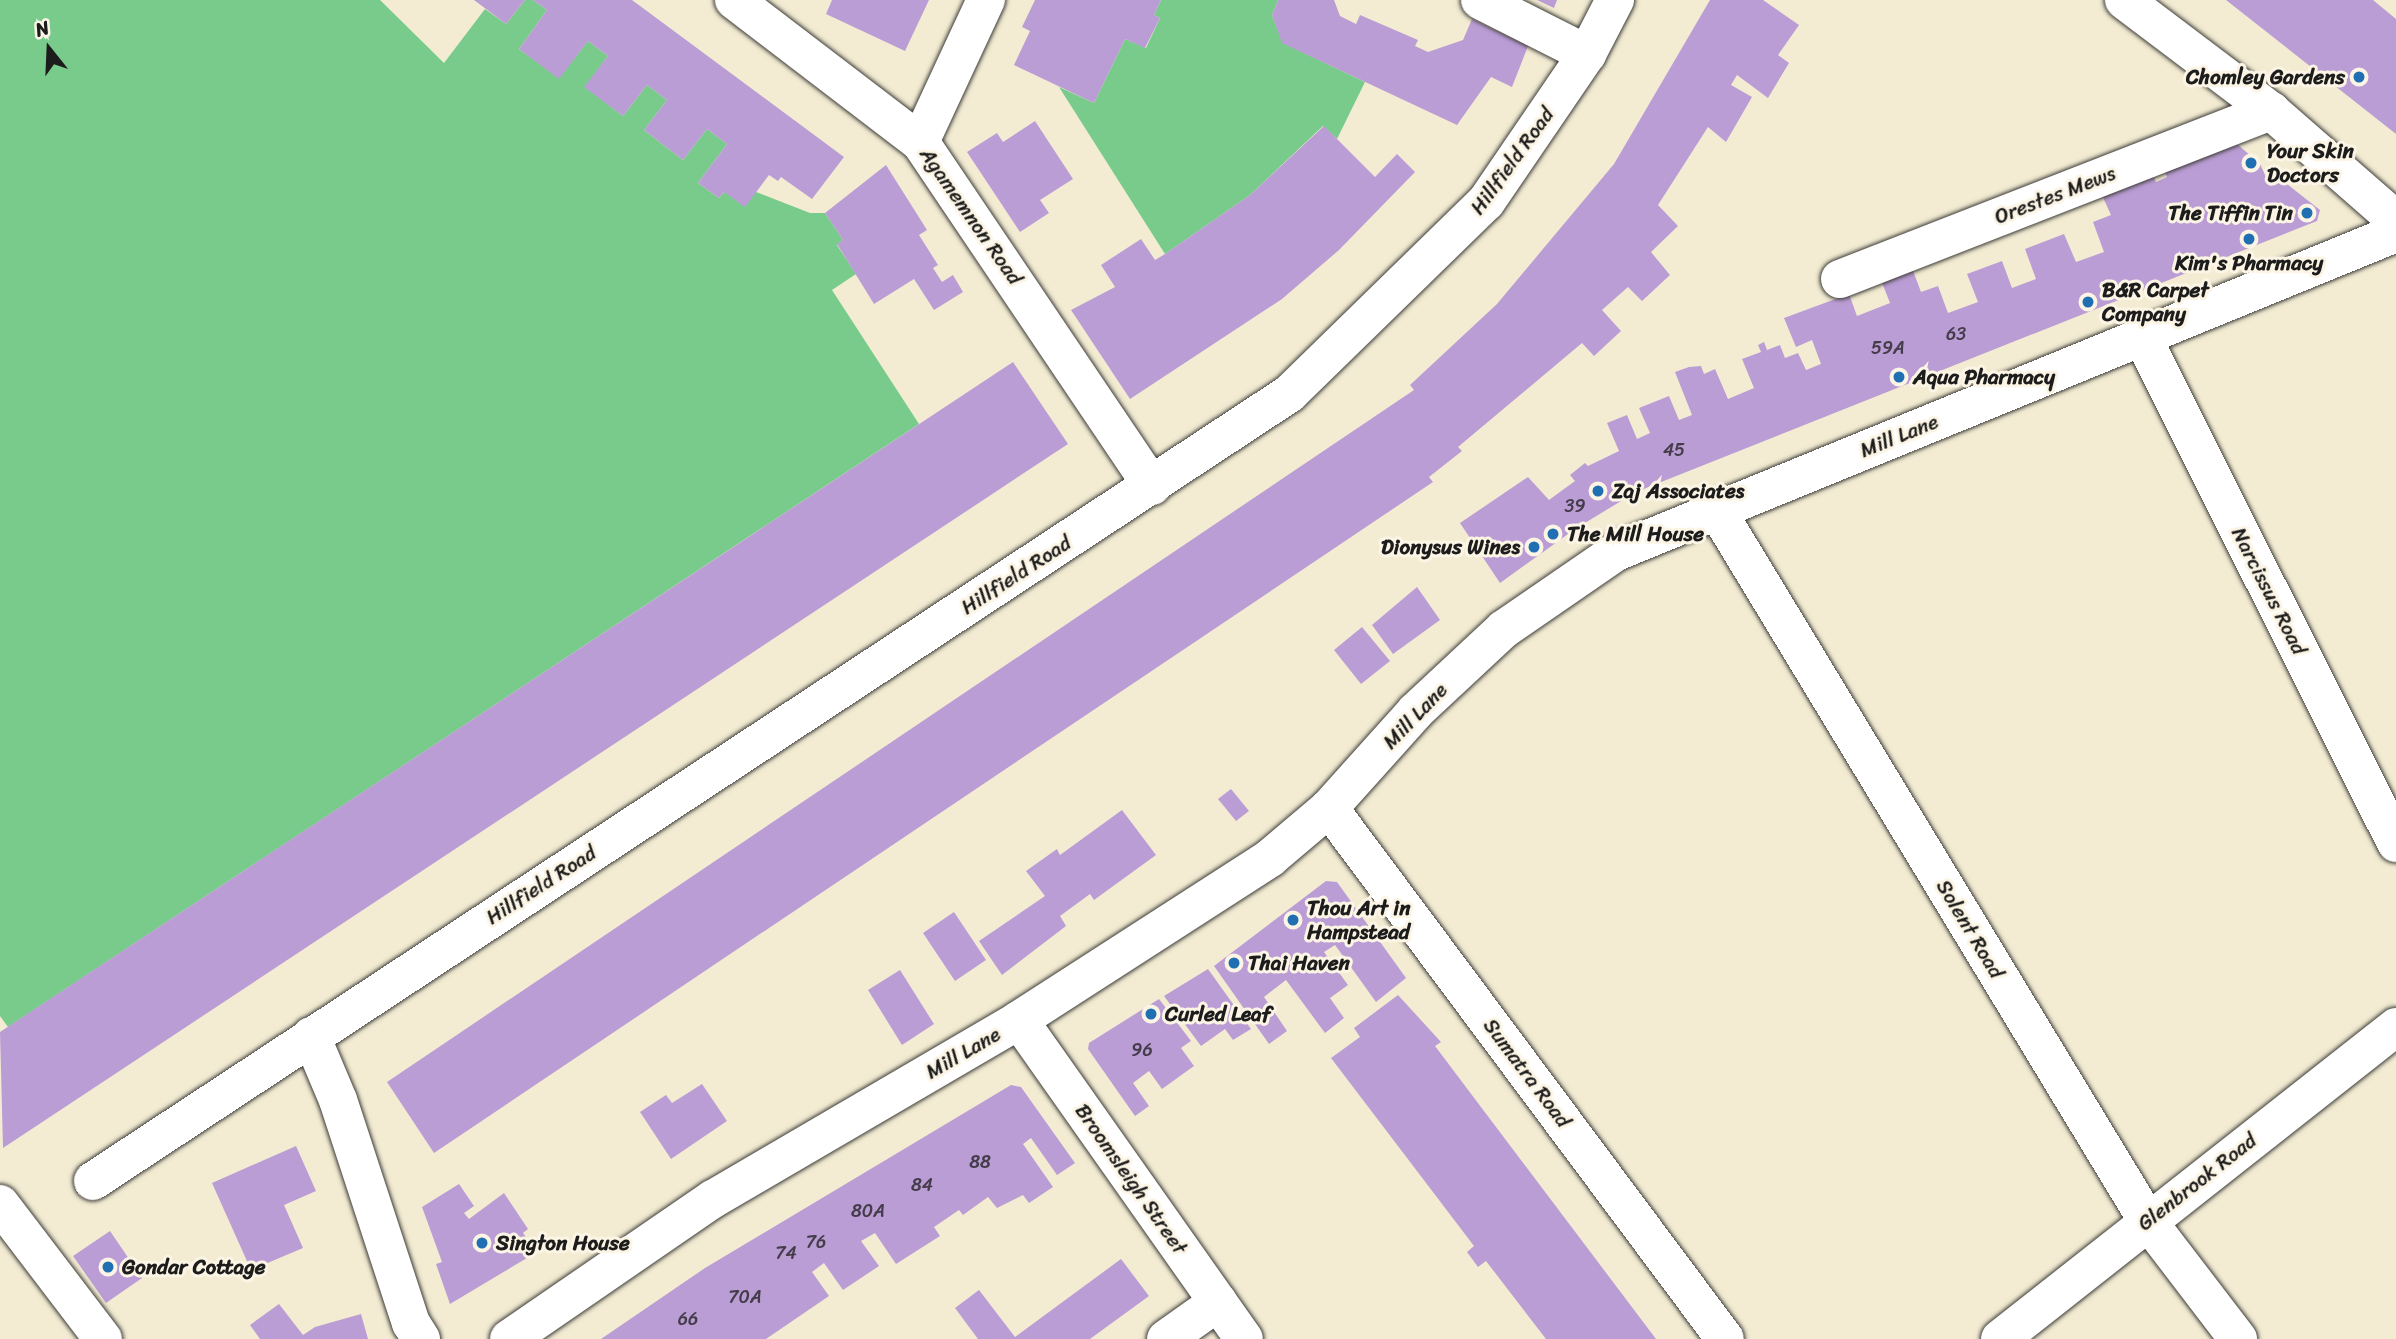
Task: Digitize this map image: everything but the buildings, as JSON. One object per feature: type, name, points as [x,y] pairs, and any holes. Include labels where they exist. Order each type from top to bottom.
[{"type":"street","name":"Agamemnon Road","points":[[734,0],[920,142],[1152,486]]},
{"type":"street","points":[[920,142],[986,0]]},
{"type":"street","points":[[1480,0],[1587,54]]},
{"type":"street","name":"Hillfield Road","points":[[93,1181],[1289,394],[1486,202],[1587,54],[1615,0]]},
{"type":"street","points":[[2124,0],[2271,111],[2396,220]]},
{"type":"street","name":"Orestes Mews","points":[[1840,279],[2271,111]]},
{"type":"street","name":"Mill Lane","points":[[509,1339],[713,1199],[1019,1020],[1270,858],[1329,808],[1416,711],[1504,629],[1616,552],[1716,509],[2143,340],[2396,233]]},
{"type":"street","name":"Narcissus Road","points":[[2143,340],[2396,843]]},
{"type":"street","name":"Solent Road","points":[[1716,509],[2147,1220],[2238,1339]]},
{"type":"street","name":"Sumatra Road","points":[[1329,808],[1725,1339]]},
{"type":"street","name":"Broomsleigh Street","points":[[1019,1020],[1244,1339]]},
{"type":"street","name":"Glenbrook Road","points":[[2000,1339],[2147,1220],[2396,1027]]},
{"type":"street","points":[[311,1036],[338,1100],[411,1323],[421,1339]]},
{"type":"street","points":[[0,1204],[103,1339]]},
{"type":"street","points":[[1166,1339],[1218,1302]]},
{"type":"green space","points":[[0,0],[380,0],[444,63],[485,9],[506,24],[525,0],[533,0],[547,10],[519,49],[559,78],[588,41],[608,56],[585,87],[623,116],[647,85],[667,100],[644,130],[683,160],[707,129],[727,144],[698,183],[719,198],[724,192],[756,192],[810,213],[825,213],[843,240],[837,245],[856,274],[832,290],[919,424],[8,1027],[0,1016]]},
{"type":"green space","points":[[1161,0],[1278,0],[1272,15],[1283,43],[1365,82],[1337,139],[1323,126],[1250,195],[1165,254],[1059,87],[1094,103],[1125,39],[1146,48],[1160,18],[1154,15]]},
{"type":"place","name":"Chomley Gardens","points":[[2359,77]]},
{"type":"place","name":"Your Skin Doctors","points":[[2251,163]]},
{"type":"place","name":"The Tiffin Tin","points":[[2307,213]]},
{"type":"place","name":"Kim's Pharmacy","points":[[2249,239]]},
{"type":"place","name":"B&R Carpet Company","points":[[2088,302]]},
{"type":"place","name":"Aqua Pharmacy","points":[[1899,377]]},
{"type":"place","name":"Zaj Associates","points":[[1598,491]]},
{"type":"place","name":"The Mill House","points":[[1553,534]]},
{"type":"place","name":"Dionysus Wines","points":[[1534,547]]},
{"type":"place","name":"Thou Art in Hampstead","points":[[1293,920]]},
{"type":"place","name":"Thai Haven","points":[[1234,963]]},
{"type":"place","name":"Curled Leaf","points":[[1151,1014]]},
{"type":"place","name":"Sington House","points":[[482,1243]]},
{"type":"place","name":"Gondar Cottage","points":[[108,1267]]}]
